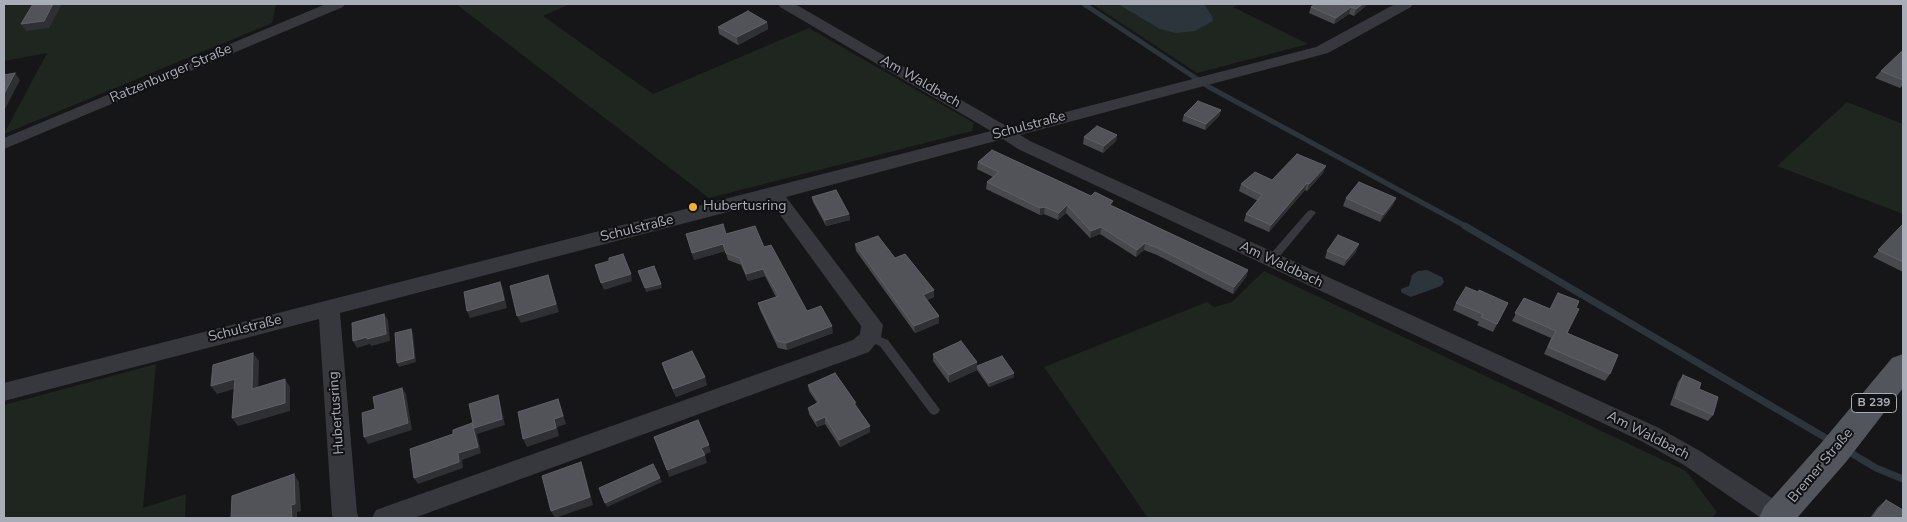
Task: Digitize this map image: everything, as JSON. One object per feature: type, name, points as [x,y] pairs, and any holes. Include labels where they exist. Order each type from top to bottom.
[{"type":"main road","name":"Bremer Straße","points":[[1778,518],[1903,366]]},
{"type":"street","name":"Ratzenburger Straße","points":[[4,144],[338,4]]},
{"type":"street","name":"Am Waldbach","points":[[785,4],[1024,145],[1651,435],[1692,458],[1778,518]]},
{"type":"street","name":"Schulstraße","points":[[4,392],[774,194],[1004,132],[1322,50],[1406,4]]},
{"type":"street","points":[[386,518],[861,346],[870,337],[872,325],[774,194]]},
{"type":"street","name":"Hubertusring","points":[[329,308],[345,516],[347,518]]},
{"type":"lane","points":[[1271,260],[1311,213]]},
{"type":"lane","points":[[870,337],[884,343],[934,410]]},
{"type":"shaded area","points":[[4,4],[276,4],[272,23],[4,134],[47,53],[4,61]]},
{"type":"shaded area","points":[[456,4],[570,4],[543,16],[653,94],[809,28],[974,123],[972,131],[709,198]]},
{"type":"shaded area","points":[[1092,4],[1238,4],[1233,7],[1308,44],[1197,73]]},
{"type":"shaded area","points":[[1118,4],[1204,4],[1213,21],[1195,31],[1176,33],[1160,29]]},
{"type":"shaded area","points":[[1847,102],[1903,124],[1903,214],[1777,166]]},
{"type":"shaded area","points":[[1427,270],[1442,277],[1444,282],[1441,286],[1411,297],[1401,292],[1401,289],[1409,286],[1412,275],[1418,271]]},
{"type":"shaded area","points":[[1264,271],[1686,471],[1717,512],[1712,518],[1148,518],[1044,367],[1207,302],[1214,307],[1232,302]]},
{"type":"shaded area","points":[[156,364],[143,508],[186,494],[185,518],[4,518],[4,405]]},
{"type":"building","points":[[33,4],[53,4],[44,21],[21,24]]},
{"type":"building","points":[[1315,4],[1363,4],[1356,9],[1351,7],[1336,18],[1311,7]]},
{"type":"building","points":[[748,11],[767,22],[737,37],[718,27]]},
{"type":"building","points":[[1903,52],[1903,80],[1881,71]]},
{"type":"building","points":[[15,73],[4,94],[4,75]]},
{"type":"building","points":[[1198,101],[1221,110],[1206,124],[1184,115]]},
{"type":"building","points":[[1097,126],[1117,135],[1104,146],[1084,137]]},
{"type":"building","points":[[992,150],[1091,196],[1095,192],[1113,201],[1110,205],[1248,270],[1234,287],[1158,248],[1145,243],[1137,250],[1101,227],[1091,231],[1067,205],[1059,213],[1045,207],[1040,208],[987,182],[999,172],[978,162]]},
{"type":"building","points":[[1297,154],[1326,166],[1309,184],[1307,183],[1271,225],[1246,214],[1262,195],[1241,184],[1255,172],[1272,180]]},
{"type":"building","points":[[1359,182],[1396,198],[1383,215],[1346,198]]},
{"type":"building","points":[[836,190],[849,214],[825,220],[812,197]]},
{"type":"building","points":[[723,224],[726,234],[755,226],[764,247],[771,245],[807,311],[821,306],[832,326],[786,343],[777,341],[758,303],[779,296],[763,269],[746,274],[740,258],[726,253],[723,244],[692,253],[686,234]]},
{"type":"building","points":[[1903,224],[1903,262],[1878,250]]},
{"type":"building","points":[[1338,235],[1359,244],[1347,259],[1327,251]]},
{"type":"building","points":[[878,236],[895,258],[905,254],[934,290],[923,295],[939,316],[914,326],[855,244]]},
{"type":"building","points":[[623,254],[631,274],[601,283],[595,265]]},
{"type":"building","points":[[654,266],[661,284],[645,288],[638,271]]},
{"type":"building","points":[[548,275],[556,304],[517,316],[510,286]]},
{"type":"building","points":[[500,282],[504,300],[467,311],[464,292]]},
{"type":"building","points":[[1466,287],[1478,292],[1479,290],[1508,303],[1497,324],[1481,317],[1483,314],[1456,303]]},
{"type":"building","points":[[1558,293],[1579,301],[1576,308],[1579,309],[1567,333],[1618,355],[1610,374],[1548,347],[1556,331],[1515,313],[1524,298],[1550,309]]},
{"type":"building","points":[[384,314],[386,334],[353,341],[352,323]]},
{"type":"building","points":[[411,329],[414,358],[397,363],[395,333]]},
{"type":"building","points":[[961,341],[977,362],[949,375],[933,354]]},
{"type":"building","points":[[692,351],[705,377],[673,389],[662,363]]},
{"type":"building","points":[[253,353],[252,389],[285,379],[285,403],[232,418],[235,379],[211,386],[213,365]]},
{"type":"building","points":[[1002,356],[1014,373],[989,383],[977,366]]},
{"type":"building","points":[[835,373],[870,426],[839,440],[825,417],[816,421],[808,408],[819,402],[808,385]]},
{"type":"building","points":[[1683,375],[1701,383],[1699,389],[1718,397],[1713,415],[1675,398]]},
{"type":"building","points":[[402,388],[408,423],[364,437],[362,413],[375,409],[373,397]]},
{"type":"building","points":[[498,395],[502,419],[474,428],[469,404]]},
{"type":"building","points":[[558,399],[563,416],[554,419],[556,428],[523,439],[518,412]]},
{"type":"building","points":[[698,420],[709,445],[701,448],[705,455],[667,470],[654,437]]},
{"type":"building","points":[[472,423],[478,447],[458,453],[459,462],[414,478],[410,449],[453,434],[453,430]]},
{"type":"building","points":[[581,462],[590,497],[551,511],[542,476]]},
{"type":"building","points":[[653,464],[660,478],[605,503],[599,488]]},
{"type":"building","points":[[294,474],[295,504],[291,505],[292,518],[231,518],[232,496]]},
{"type":"building","points":[[1886,500],[1903,510],[1903,518],[1873,518]]},
{"type":"waterway","points":[[1084,4],[1209,87],[1467,227]]},
{"type":"waterway","points":[[1465,226],[1831,441]]},
{"type":"waterway","points":[[1846,450],[1876,468],[1903,479]]},
{"type":"place","name":"Hubertusring","points":[[693,207]]}]
